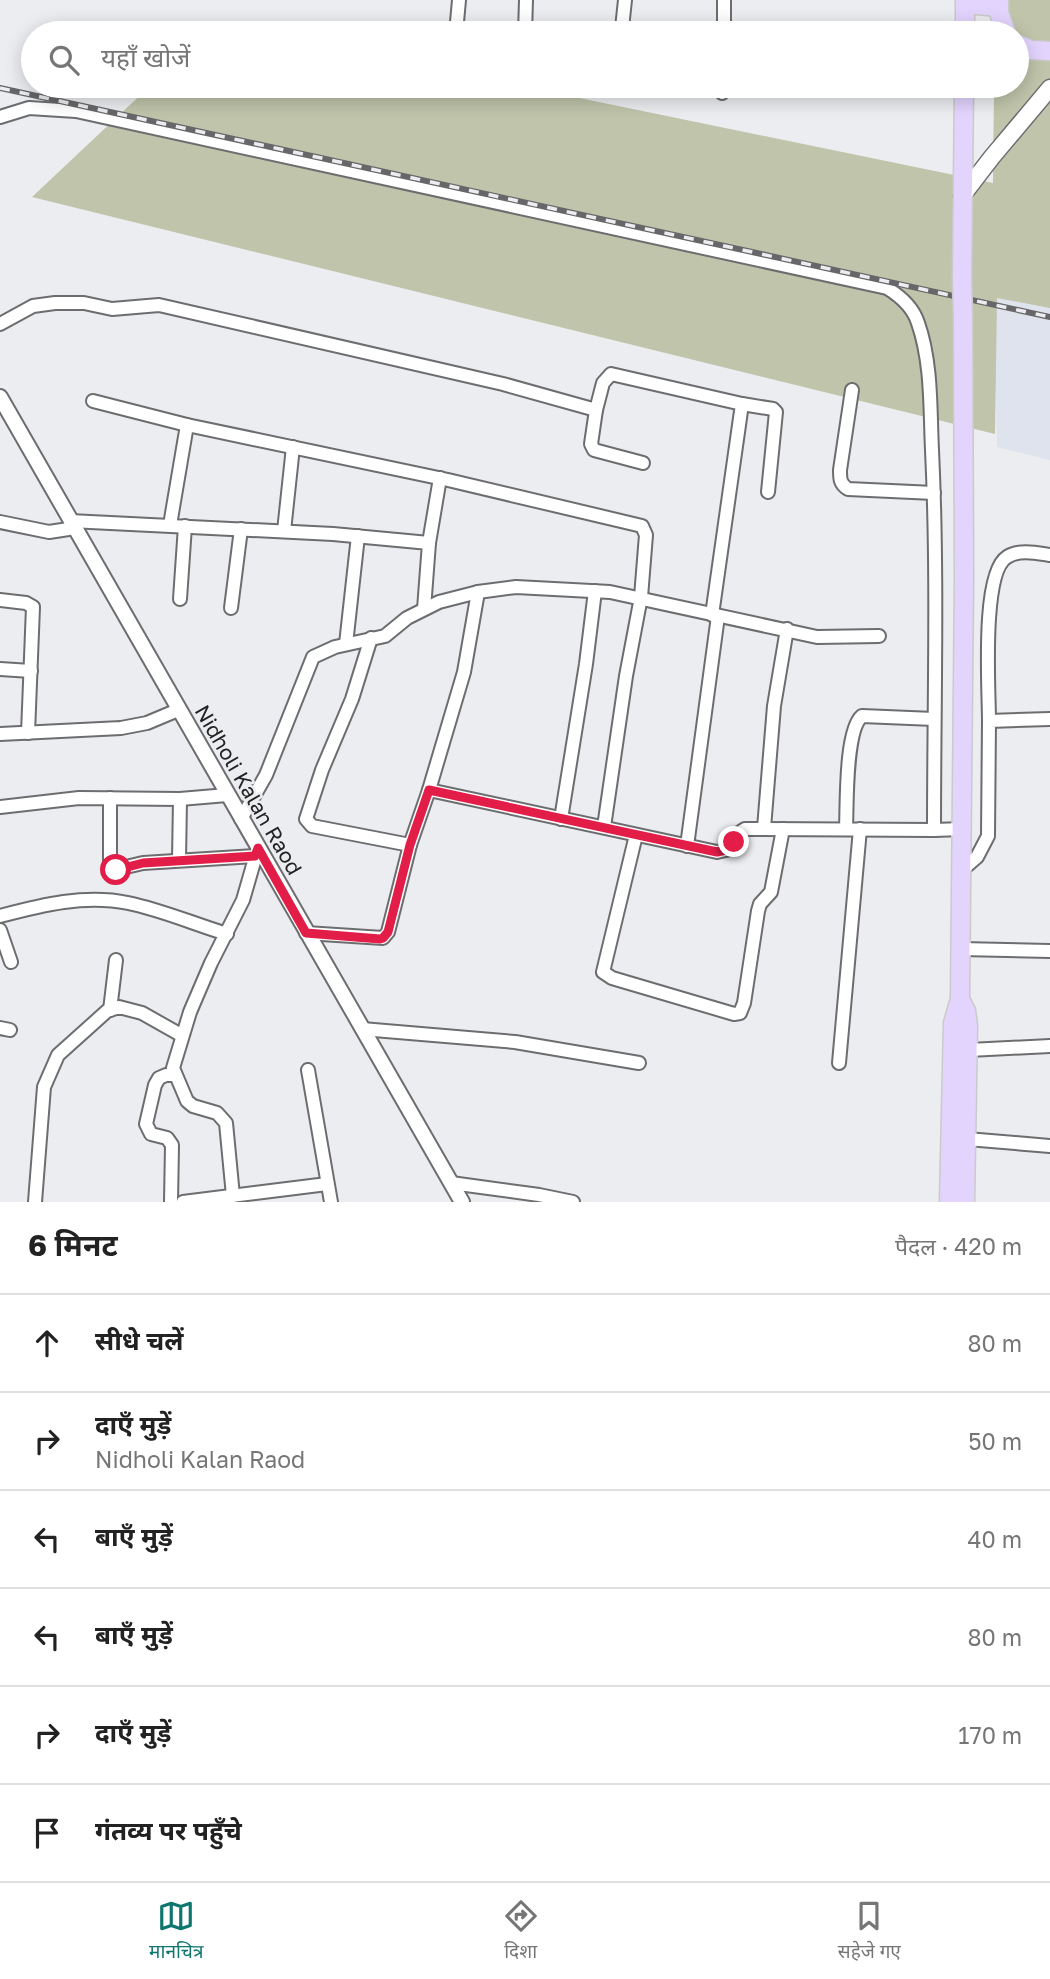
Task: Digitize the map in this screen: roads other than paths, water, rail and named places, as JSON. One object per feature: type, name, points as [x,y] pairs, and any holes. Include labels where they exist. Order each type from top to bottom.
[{"type":"main road","points":[[965,21],[965,2],[999,4]]},
{"type":"main road","points":[[1029,50],[1050,51]]},
{"type":"main road","points":[[962,196],[1050,89]]},
{"type":"main road","points":[[964,98],[961,999],[968,1026],[969,1050],[965,1202]]},
{"type":"main road","points":[[949,1202],[953,1023],[961,999]]},
{"type":"street","points":[[457,21],[459,0]]},
{"type":"street","points":[[525,21],[526,0]]},
{"type":"street","points":[[623,21],[625,0]]},
{"type":"street","points":[[724,0],[724,21]]},
{"type":"street","points":[[0,117],[29,108],[76,111],[887,288],[899,296],[911,309],[918,323],[928,384],[934,493],[934,830]]},
{"type":"street","points":[[0,324],[33,306],[55,303],[84,303],[112,309],[159,305],[490,381],[596,410]]},
{"type":"street","points":[[643,463],[594,450],[591,444],[603,383],[611,374],[774,409],[776,412],[768,492]]},
{"type":"street","points":[[852,390],[840,470],[843,486],[848,489],[934,493]]},
{"type":"street","name":"Nidholi Kalan Raod","points":[[0,397],[241,819],[256,852],[462,1202]]},
{"type":"street","points":[[93,401],[187,425],[440,478],[642,526],[646,535],[641,597],[625,676],[604,827]]},
{"type":"street","points":[[687,846],[742,404]]},
{"type":"street","points":[[170,525],[187,425]]},
{"type":"street","points":[[284,531],[293,447]]},
{"type":"street","points":[[424,609],[429,543],[440,478]]},
{"type":"street","points":[[0,523],[49,532],[73,524],[170,525],[429,543]]},
{"type":"street","points":[[180,599],[185,526]]},
{"type":"street","points":[[231,608],[241,529]]},
{"type":"street","points":[[346,644],[358,536]]},
{"type":"street","points":[[962,870],[977,857],[988,836],[988,628],[997,570],[1009,555],[1023,552],[1050,555]]},
{"type":"street","points":[[241,819],[266,775],[313,657],[346,644],[385,636],[407,618],[439,602],[478,592],[516,587],[595,590],[641,597],[715,616],[817,637],[879,636]]},
{"type":"street","points":[[561,818],[595,590]]},
{"type":"street","points":[[306,933],[383,938],[388,932],[410,845],[464,672],[478,592]]},
{"type":"street","points":[[0,600],[30,604],[33,607],[27,733]]},
{"type":"street","points":[[765,828],[774,706],[787,629]]},
{"type":"street","points":[[371,638],[352,699],[314,792],[306,819],[312,826],[410,845]]},
{"type":"street","points":[[0,669],[31,671]]},
{"type":"street","points":[[0,734],[121,728],[147,723],[178,710]]},
{"type":"street","points":[[846,829],[850,750],[858,720],[862,716],[934,719]]},
{"type":"street","points":[[989,721],[1050,719]]},
{"type":"street","points":[[429,790],[510,810],[561,818],[717,852],[730,849],[739,833],[745,829],[963,828]]},
{"type":"street","points":[[0,807],[79,798],[180,799],[227,795]]},
{"type":"street","points":[[110,798],[112,869],[135,864],[256,852],[243,900],[211,962],[173,1060],[175,1075],[187,1101],[193,1106],[217,1113],[226,1123],[233,1196]]},
{"type":"street","points":[[179,860],[180,799]]},
{"type":"street","points":[[636,835],[603,972],[612,978],[734,1014],[740,1013],[744,1003],[758,911],[760,904],[771,892],[783,828]]},
{"type":"street","points":[[839,1063],[860,829]]},
{"type":"street","points":[[0,916],[71,900],[108,900],[148,908],[227,934]]},
{"type":"street","points":[[0,930],[11,962]]},
{"type":"street","points":[[961,949],[1050,951]]},
{"type":"street","points":[[110,1010],[116,960]]},
{"type":"street","points":[[36,1202],[44,1087],[58,1055],[110,1010],[124,1007],[142,1013],[181,1035]]},
{"type":"street","points":[[362,1029],[515,1042],[639,1063]]},
{"type":"street","points":[[969,1050],[1050,1046]]},
{"type":"street","points":[[308,1070],[331,1202]]},
{"type":"street","points":[[171,1202],[172,1145],[167,1138],[151,1134],[146,1124],[159,1078],[175,1075]]},
{"type":"street","points":[[967,1139],[1050,1146]]},
{"type":"street","points":[[450,1183],[573,1202]]},
{"type":"street","points":[[183,1202],[327,1184]]},
{"type":"railway","points":[[0,88],[21,93]]},
{"type":"railway","points":[[46,98],[1050,317]]}]
